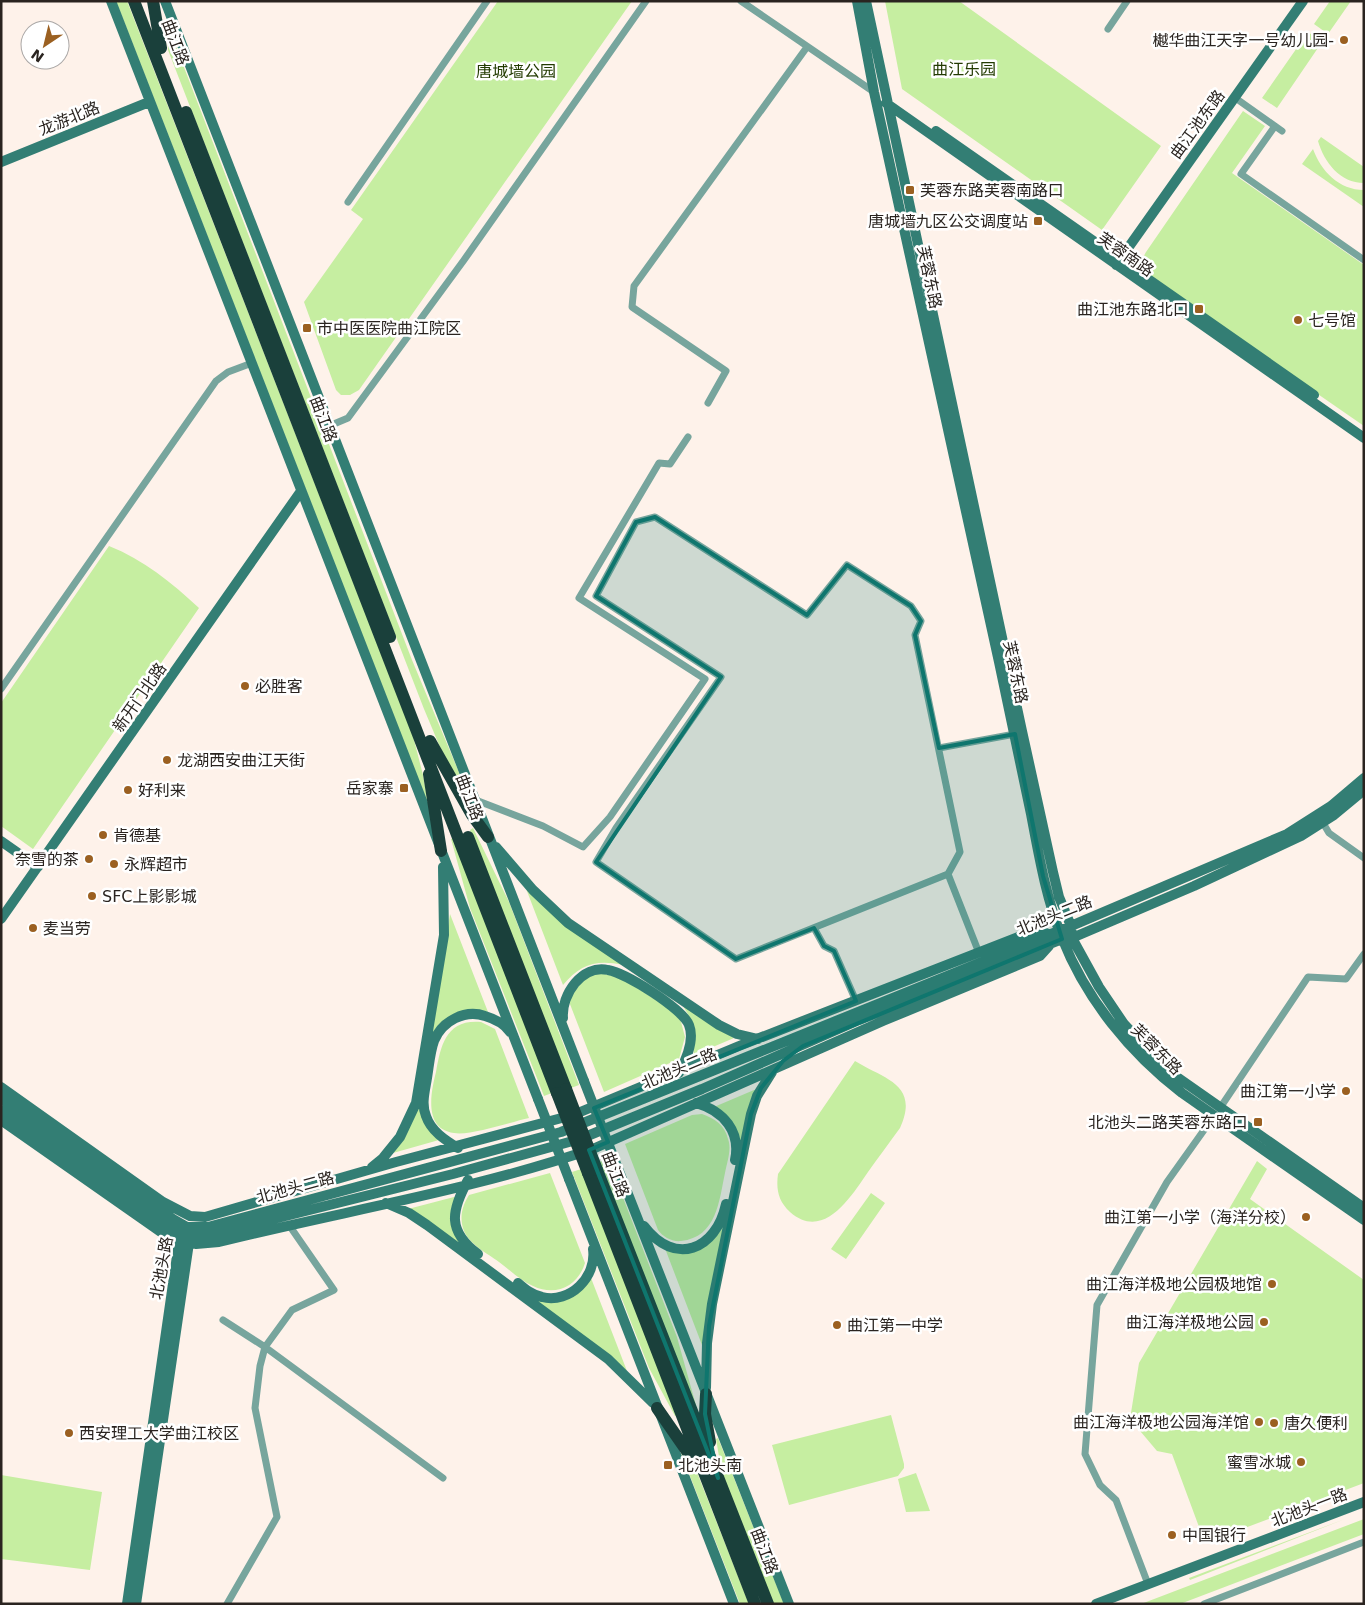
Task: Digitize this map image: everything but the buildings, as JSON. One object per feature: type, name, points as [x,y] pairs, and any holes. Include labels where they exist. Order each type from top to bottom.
[{"type":"highway","name":"曲江路","points":[[134,1],[428,745]]},
{"type":"highway","name":"曲江路","points":[[143,1],[592,1171],[713,1480],[768,1604]]},
{"type":"highway","points":[[153,1],[161,48]]},
{"type":"highway","points":[[428,745],[488,838]]},
{"type":"highway","points":[[428,745],[441,851]]},
{"type":"highway","points":[[706,1394],[704,1414],[713,1480]]},
{"type":"highway","points":[[657,1408],[713,1480]]},
{"type":"highway","name":"曲江路","points":[[713,1480],[755,1604]]},
{"type":"main road","points":[[110,1],[734,1604]]},
{"type":"main road","name":"曲江路","points":[[165,1],[488,838],[789,1604]]},
{"type":"main road","name":"芙蓉东路","points":[[857,1],[874,92],[1014,734],[1043,876],[1059,937],[1099,987],[1124,1024],[1167,1070],[1217,1112],[1364,1220]]},
{"type":"main road","name":"芙蓉东路","points":[[866,1],[1053,872],[1059,897],[1071,926],[1059,937]]},
{"type":"main road","name":"曲江池东路","points":[[1118,262],[1303,1]]},
{"type":"main road","name":"芙蓉南路","points":[[874,92],[1364,430]]},
{"type":"main road","name":"龙游北路","points":[[1,162],[148,102]]},
{"type":"main road","name":"芙蓉南路","points":[[1118,262],[1364,438]]},
{"type":"main road","name":"新开门北路","points":[[1,919],[302,491]]},
{"type":"main road","name":"北池头二路","points":[[1071,926],[1286,834],[1331,806],[1364,778]]},
{"type":"main road","name":"北池头二路","points":[[186,1233],[561,1132],[662,1092],[788,1038],[1194,886],[1302,836],[1323,823],[1364,790]]},
{"type":"main road","points":[[488,838],[533,890],[568,923],[719,1025],[737,1034],[758,1039],[788,1038]]},
{"type":"main road","points":[[1,842],[38,867]]},
{"type":"main road","points":[[344,1189],[383,1158],[400,1137],[416,1103],[444,935],[445,884],[441,851]]},
{"type":"main road","points":[[186,1233],[210,1215],[580,1113],[758,1039],[1031,932],[1059,937]]},
{"type":"main road","points":[[1,1120],[156,1229],[186,1233],[219,1242],[387,1204],[567,1158],[698,1104],[882,1021],[1040,956],[1059,937]]},
{"type":"main road","name":"北池头二路","points":[[186,1233],[210,1235],[485,1166],[580,1139],[803,1046],[858,1020],[1059,937]]},
{"type":"main road","points":[[565,1032],[563,1006],[573,986],[582,977],[594,970],[607,969],[616,972],[674,1008],[685,1018],[691,1039],[680,1071],[662,1092]]},
{"type":"main road","points":[[483,1153],[467,1152],[456,1147],[436,1133],[428,1122],[424,1111],[424,1099],[436,1037],[452,1020],[469,1014],[480,1014],[498,1021],[513,1036]]},
{"type":"main road","points":[[706,1394],[707,1343],[712,1304],[751,1114],[761,1088],[773,1071],[803,1046]]},
{"type":"main road","points":[[1,1087],[163,1202],[186,1233]]},
{"type":"main road","points":[[1,1098],[173,1219],[186,1233]]},
{"type":"main road","points":[[637,1216],[659,1242],[682,1250],[692,1248],[704,1242],[719,1225],[724,1214],[737,1144],[726,1120],[715,1111],[698,1104],[670,1102]]},
{"type":"main road","points":[[1,1110],[186,1233]]},
{"type":"main road","name":"芙蓉东路","points":[[1217,1112],[1364,1208]]},
{"type":"main road","points":[[485,1166],[476,1171],[466,1184],[454,1213],[460,1236],[469,1247],[527,1290],[540,1297],[554,1298],[566,1295],[583,1283],[591,1268],[594,1256],[590,1233]]},
{"type":"main road","points":[[353,1199],[372,1200],[387,1204],[427,1225],[590,1345],[628,1377],[657,1408]]},
{"type":"main road","name":"北池头路","points":[[127,1604],[186,1233]]},
{"type":"main road","name":"北池头路","points":[[136,1604],[186,1233]]},
{"type":"main road","name":"北池头一路","points":[[1099,1603],[1364,1502]]},
{"type":"street","points":[[348,202],[487,1]]},
{"type":"street","points":[[329,426],[348,418],[521,179],[646,1]]},
{"type":"street","name":"芙蓉南路","points":[[741,1],[874,92]]},
{"type":"street","points":[[1108,29],[1127,1]]},
{"type":"street","points":[[708,402],[726,370],[632,307],[634,286],[807,47]]},
{"type":"street","points":[[1234,97],[1282,131]]},
{"type":"street","points":[[1275,126],[1241,174],[1364,260]]},
{"type":"street","points":[[1,689],[216,381],[228,372],[252,363]]},
{"type":"street","points":[[473,799],[543,826],[584,847],[610,817],[705,679],[580,598],[659,463],[670,464],[688,437]]},
{"type":"street","points":[[655,517],[807,615],[847,566],[911,606],[921,621],[915,635],[960,852],[948,874],[736,959],[596,862],[616,828],[721,677],[596,596],[636,522],[655,517]]},
{"type":"street","points":[[939,748],[1014,734]]},
{"type":"street","points":[[1323,823],[1328,833],[1364,858]]},
{"type":"street","points":[[948,874],[979,953]]},
{"type":"street","points":[[814,928],[824,946],[834,951],[856,1001]]},
{"type":"street","points":[[1148,1584],[1116,1500],[1100,1485],[1085,1454],[1097,1305],[1167,1182],[1217,1112],[1308,977],[1346,979],[1364,954]]},
{"type":"street","points":[[227,1604],[277,1517],[255,1408],[260,1366],[265,1347],[292,1310],[334,1290],[289,1225]]},
{"type":"street","points":[[223,1320],[265,1347],[443,1478]]},
{"type":"street","points":[[1204,1604],[1364,1542]]},
{"type":"highlighted area","points":[[655,517],[807,615],[847,565],[911,606],[921,621],[915,635],[939,748],[1015,734],[1043,876],[1062,939],[803,1046],[783,1061],[761,1088],[751,1114],[709,1326],[705,1414],[718,1478],[589,1150],[608,1142],[594,1108],[856,1001],[834,951],[824,946],[814,928],[736,959],[596,862],[721,677],[596,596],[636,522]]},
{"type":"green space","points":[[116,1],[127,1],[413,736],[428,804]]},
{"type":"green space","name":"唐城墙公园","points":[[498,1],[632,1],[359,390],[350,395],[341,395],[336,390],[304,302],[363,219],[351,210]]},
{"type":"green space","name":"曲江乐园","points":[[885,1],[959,1],[1161,146],[1102,230],[902,89]]},
{"type":"green space","points":[[1330,1],[1351,1],[1328,34],[1314,24]]},
{"type":"green space","points":[[167,23],[412,660],[468,794],[464,795],[440,747],[424,709],[168,50]]},
{"type":"green space","points":[[1308,32],[1322,42],[1277,108],[1262,98]]},
{"type":"green space","points":[[1243,111],[1265,126],[1232,173],[1364,265],[1364,426],[1150,278],[1144,269],[1143,259],[1146,252]]},
{"type":"green space","points":[[1321,137],[1364,167],[1364,183],[1348,179],[1334,170],[1321,149],[1318,141]]},
{"type":"green space","points":[[1313,149],[1321,165],[1332,178],[1347,187],[1364,190],[1364,207],[1302,164]]},
{"type":"green space","points":[[109,546],[134,558],[157,573],[199,608],[33,849],[1,826],[1,703]]},
{"type":"green space","points":[[473,828],[509,902],[579,1085],[571,1088],[470,830]]},
{"type":"green space","points":[[453,838],[552,1093],[544,1096],[470,908],[451,839]]},
{"type":"green space","points":[[525,886],[623,965],[597,963],[590,965],[576,972],[563,985]]},
{"type":"green space","points":[[450,914],[488,1012],[477,1010],[434,1033],[432,1032]]},
{"type":"green space","points":[[599,973],[620,977],[670,1009],[680,1018],[685,1037],[679,1059],[604,1092],[568,999],[587,976]]},
{"type":"green space","points":[[683,1006],[734,1038],[694,1055],[689,1016]]},
{"type":"green space","points":[[469,1022],[481,1022],[495,1029],[529,1118],[480,1131],[454,1133],[444,1130],[437,1125],[433,1117],[432,1089],[440,1052],[447,1036],[453,1029]]},
{"type":"green space","points":[[855,1061],[887,1079],[902,1092],[905,1102],[905,1113],[900,1128],[854,1192],[836,1212],[825,1219],[814,1222],[802,1220],[790,1212],[780,1199],[777,1185],[778,1174]]},
{"type":"green space","points":[[756,1090],[742,1144],[714,1107]]},
{"type":"green space","points":[[419,1104],[439,1140],[393,1153]]},
{"type":"green space","points":[[702,1114],[715,1120],[727,1134],[730,1147],[721,1195],[714,1216],[702,1233],[693,1238],[674,1241],[662,1235],[658,1230],[625,1144],[692,1115]]},
{"type":"green space","points":[[608,1159],[677,1337],[697,1409],[599,1162]]},
{"type":"green space","name":"曲江海洋极地公园","points":[[1257,1161],[1267,1169],[1250,1199],[1364,1280],[1364,1483],[1205,1543],[1172,1454],[1157,1451],[1130,1419],[1139,1363]]},
{"type":"green space","points":[[581,1169],[677,1415],[675,1416],[649,1368],[572,1172]]},
{"type":"green space","points":[[550,1173],[585,1263],[582,1271],[572,1283],[558,1290],[542,1289],[524,1281],[475,1245],[467,1236],[462,1226],[463,1208],[469,1195]]},
{"type":"green space","points":[[871,1193],[885,1203],[846,1259],[831,1249]]},
{"type":"green space","points":[[456,1197],[462,1245],[408,1209]]},
{"type":"green space","points":[[725,1225],[702,1345],[666,1251],[717,1235]]},
{"type":"green space","points":[[591,1278],[627,1371],[536,1302],[537,1300],[543,1301]]},
{"type":"green space","points":[[891,1415],[904,1464],[904,1468],[898,1476],[789,1505],[772,1445]]},
{"type":"green space","points":[[718,1438],[784,1604],[772,1604],[722,1474],[716,1439]]},
{"type":"green space","points":[[685,1451],[698,1475],[749,1604],[740,1604],[681,1453]]},
{"type":"green space","points":[[916,1473],[930,1511],[906,1512],[898,1479]]},
{"type":"green space","points":[[1,1475],[102,1492],[90,1570],[1,1559]]},
{"type":"green space","points":[[1345,1519],[1190,1580],[1189,1578]]},
{"type":"green space","points":[[1364,1519],[1364,1534],[1180,1604],[1141,1604]]},
{"type":"place","name":"樾华曲江天字一号幼儿园-","points":[[1344,40]]},
{"type":"place","name":"芙蓉东路芙蓉南路口","points":[[910,190]]},
{"type":"place","name":"唐城墙九区公交调度站","points":[[1038,221]]},
{"type":"place","name":"曲江池东路北口","points":[[1199,309]]},
{"type":"place","name":"七号馆","points":[[1298,320]]},
{"type":"place","name":"市中医医院曲江院区","points":[[307,328]]},
{"type":"place","name":"必胜客","points":[[245,686]]},
{"type":"place","name":"龙湖西安曲江天街","points":[[167,760]]},
{"type":"place","name":"岳家寨","points":[[404,788]]},
{"type":"place","name":"好利来","points":[[128,790]]},
{"type":"place","name":"肯德基","points":[[103,835]]},
{"type":"place","name":"奈雪的茶","points":[[89,859]]},
{"type":"place","name":"永辉超市","points":[[114,864]]},
{"type":"place","name":"SFC上影影城","points":[[92,896]]},
{"type":"place","name":"麦当劳","points":[[33,928]]},
{"type":"place","name":"曲江第一小学","points":[[1346,1091]]},
{"type":"place","name":"北池头二路芙蓉东路口","points":[[1258,1122]]},
{"type":"place","name":"曲江第一小学（海洋分校）","points":[[1306,1217]]},
{"type":"place","name":"曲江海洋极地公园极地馆","points":[[1272,1284]]},
{"type":"place","name":"曲江海洋极地公园","points":[[1264,1322]]},
{"type":"place","name":"曲江第一中学","points":[[837,1325]]},
{"type":"place","name":"曲江海洋极地公园海洋馆","points":[[1259,1422]]},
{"type":"place","name":"唐久便利","points":[[1274,1423]]},
{"type":"place","name":"西安理工大学曲江校区","points":[[69,1433]]},
{"type":"place","name":"蜜雪冰城","points":[[1301,1462]]},
{"type":"place","name":"北池头南","points":[[668,1465]]},
{"type":"place","name":"中国银行","points":[[1172,1535]]}]
